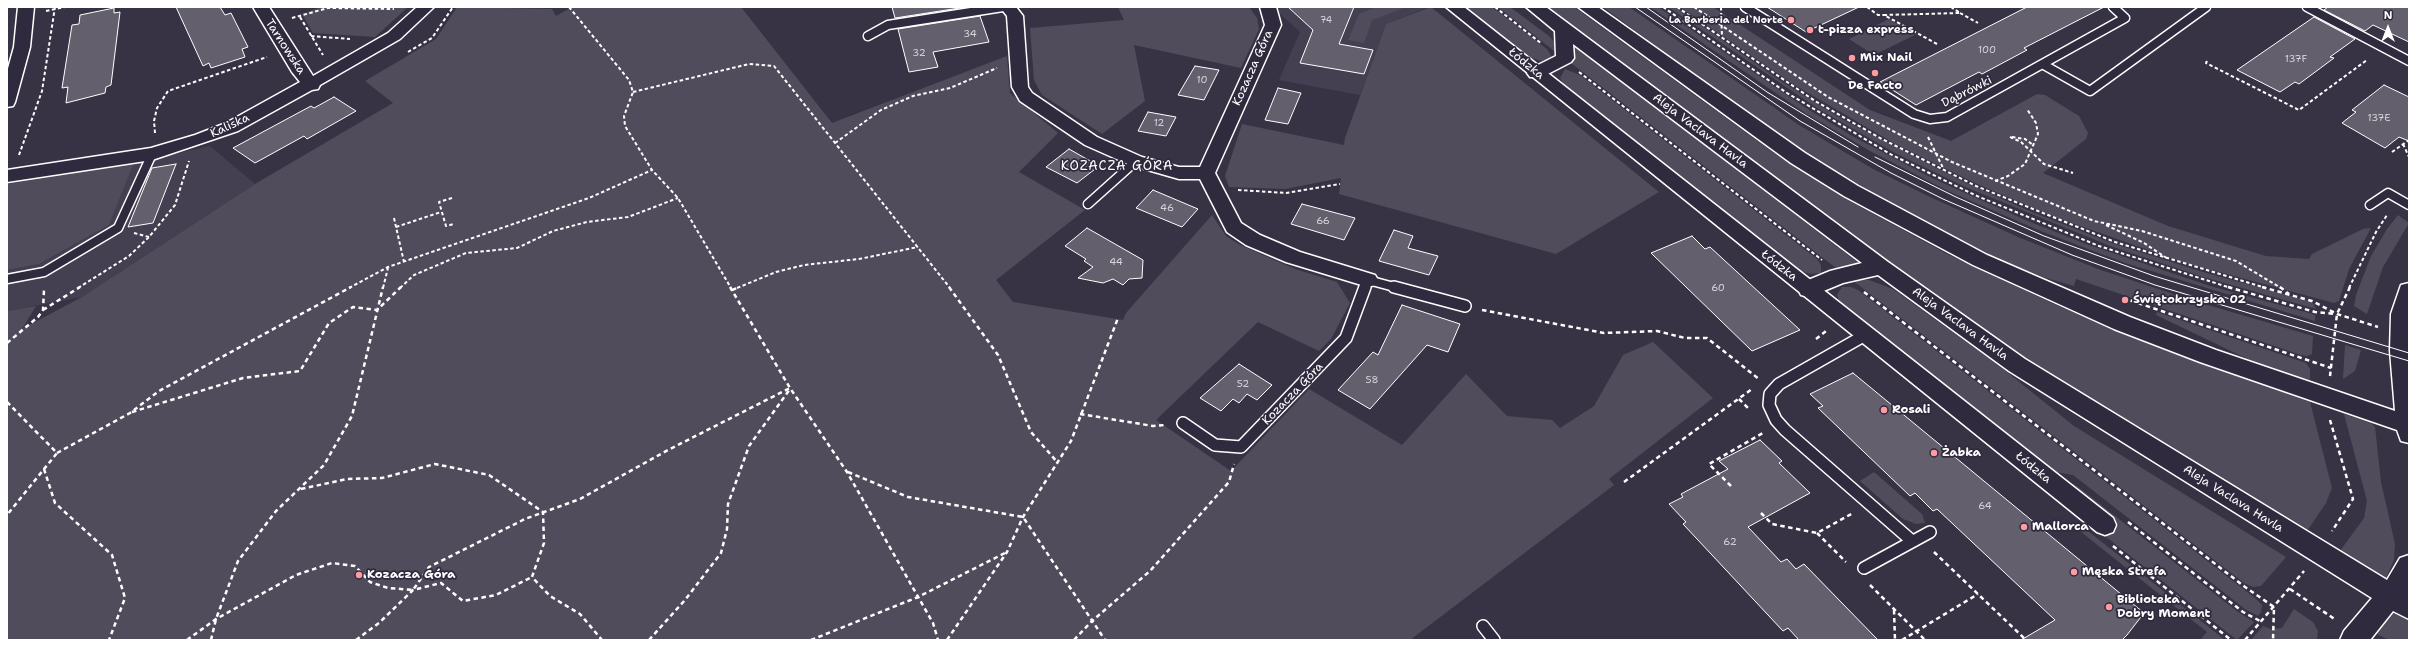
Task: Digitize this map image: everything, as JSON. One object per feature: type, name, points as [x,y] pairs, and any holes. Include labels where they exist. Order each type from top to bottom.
[{"type":"main road","name":"Aleja Vaclava Havla","points":[[1535,7],[1881,268],[2017,366],[2400,601]]},
{"type":"main road","points":[[1586,7],[1798,158],[1915,227],[1980,260],[2122,323],[2408,428],[2401,335],[2402,314],[2409,291]]},
{"type":"main road","points":[[1536,73],[1562,61],[1566,50],[1564,30]]},
{"type":"main road","points":[[1809,289],[1838,276],[1881,268]]},
{"type":"main road","points":[[2355,637],[2400,601],[2405,576],[2409,566]]},
{"type":"street","points":[[7,102],[22,47],[26,7]]},
{"type":"street","name":"Tarnowska","points":[[261,7],[300,72],[312,85]]},
{"type":"street","name":"Kaliska","points":[[9,176],[152,145],[201,139],[232,127],[312,85],[394,36],[426,7]]},
{"type":"street","points":[[1008,7],[1016,16],[1020,87],[1032,102],[1091,141],[1136,160],[1179,173],[1206,173],[1234,227],[1253,240],[1293,257],[1368,280]]},
{"type":"street","name":"Kozacza Góra","points":[[1206,173],[1273,25],[1268,7]]},
{"type":"street","name":"Łódzka","points":[[1454,7],[2113,529]]},
{"type":"lane","points":[[868,36],[888,25],[1003,7]]},
{"type":"lane","points":[[1745,7],[1914,114],[1930,120]]},
{"type":"lane","name":"Dąbrówki","points":[[1930,120],[1947,117],[2044,65],[2125,18],[2113,7]]},
{"type":"lane","points":[[2044,65],[2090,91],[2206,7]]},
{"type":"lane","points":[[2307,7],[2409,61]]},
{"type":"lane","points":[[7,279],[44,272],[118,228],[152,145]]},
{"type":"lane","points":[[1088,204],[1136,160]]},
{"type":"lane","points":[[2370,205],[2388,193],[2407,204]]},
{"type":"lane","points":[[1368,280],[1465,306]]},
{"type":"lane","name":"Kozacza Góra","points":[[1241,447],[1346,338],[1368,280]]},
{"type":"lane","points":[[1867,334],[1779,384],[1770,394],[1769,405],[1776,420],[1785,430],[1916,540]]},
{"type":"lane","points":[[1183,423],[1215,445],[1241,447]]},
{"type":"lane","points":[[1864,568],[1930,532]]},
{"type":"lane","points":[[1483,626],[1494,640]]},
{"type":"path","points":[[9,176],[20,153],[42,91],[55,8],[65,7]]},
{"type":"path","points":[[300,72],[324,56],[300,17],[328,7],[397,9]]},
{"type":"path","points":[[405,53],[432,38],[453,7]]},
{"type":"path","points":[[569,7],[629,80],[633,92],[624,116],[625,126],[652,170],[678,198],[790,388],[847,472],[933,623],[938,640]]},
{"type":"path","points":[[1495,7],[1562,61],[1582,74],[1822,260],[1838,276],[1858,288],[2238,582],[2274,607]]},
{"type":"path","points":[[1663,7],[1787,93],[1838,125],[1898,158],[1977,196],[2099,246],[2186,275],[2315,312],[2337,314]]},
{"type":"path","points":[[1677,7],[1815,101],[1880,138],[1944,171],[2054,219],[2170,260],[2312,300],[2337,314],[2401,335]]},
{"type":"path","points":[[1694,7],[1828,97],[1937,155],[1995,181],[2102,224],[2144,243],[2170,260]]},
{"type":"path","points":[[1721,7],[1722,38]]},
{"type":"path","points":[[1866,7],[1878,15],[1960,13]]},
{"type":"path","points":[[1951,7],[1978,23]]},
{"type":"path","points":[[1884,15],[1937,44]]},
{"type":"path","points":[[311,36],[358,39]]},
{"type":"path","points":[[2207,61],[2206,64],[2299,110],[2370,58]]},
{"type":"path","points":[[835,143],[881,110],[913,96],[950,88],[1018,60]]},
{"type":"path","points":[[152,145],[156,136],[154,121],[157,108],[168,91],[253,62]]},
{"type":"path","points":[[633,92],[749,64],[768,64],[774,66],[955,294],[998,355],[1031,432],[1058,464]]},
{"type":"path","points":[[1995,181],[2008,176],[2024,164],[2031,150],[2038,134],[2036,123],[2027,109]]},
{"type":"path","points":[[1930,120],[1927,134],[1944,171]]},
{"type":"path","points":[[156,136],[160,135]]},
{"type":"path","points":[[2033,145],[2020,137],[2010,137],[2031,150],[2044,164],[2073,173]]},
{"type":"path","points":[[2392,152],[2409,140]]},
{"type":"path","points":[[2403,144],[2409,157]]},
{"type":"path","points":[[20,153],[27,152]]},
{"type":"path","points":[[7,515],[57,453],[130,413],[159,391],[388,267],[589,198],[652,170]]},
{"type":"path","points":[[1216,191],[1286,193],[1340,184]]},
{"type":"path","points":[[452,198],[438,202],[446,226],[454,224]]},
{"type":"path","points":[[378,310],[414,276],[466,253],[517,248],[552,231],[587,222],[628,217],[678,198]]},
{"type":"path","points":[[2245,640],[2290,589],[2318,552],[2353,498],[2327,411],[2337,314],[2376,232],[2388,215],[2407,204]]},
{"type":"path","points":[[396,227],[441,212]]},
{"type":"path","points":[[394,218],[404,262]]},
{"type":"path","points":[[2102,224],[2142,231],[2236,261],[2271,280],[2290,294]]},
{"type":"path","points":[[732,290],[776,272],[804,265],[859,259],[918,247]]},
{"type":"path","points":[[211,640],[216,619],[238,561],[276,510],[324,465],[352,416],[388,267]]},
{"type":"path","points":[[7,343],[38,317],[42,310],[44,272]]},
{"type":"path","points":[[2117,295],[2331,368]]},
{"type":"path","points":[[1465,306],[1568,328],[1604,333],[1657,331],[1685,338],[1707,338],[1755,376]]},
{"type":"path","points":[[130,413],[244,378],[300,370],[329,323],[353,307],[378,310]]},
{"type":"path","points":[[947,640],[1007,552],[1023,517],[1058,464],[1071,441],[1080,414],[1118,318]]},
{"type":"path","points":[[1811,344],[1828,330]]},
{"type":"path","points":[[1624,482],[1756,386]]},
{"type":"path","points":[[356,640],[379,623],[413,590],[429,567],[543,512],[580,498],[668,450],[790,388]]},
{"type":"path","points":[[649,640],[685,600],[721,553],[727,529],[728,504],[749,446],[790,388]]},
{"type":"path","points":[[7,402],[57,453]]},
{"type":"path","points":[[1080,414],[1153,426],[1183,423]]},
{"type":"path","points":[[1731,486],[1709,464],[1763,432]]},
{"type":"path","points":[[1074,640],[1092,621],[1150,571],[1229,482],[1241,447]]},
{"type":"path","points":[[300,489],[347,479],[382,478],[435,464],[490,475],[543,512]]},
{"type":"path","points":[[44,469],[55,503],[112,555],[125,598],[109,640]]},
{"type":"path","points":[[847,472],[908,497],[1023,517],[1105,640]]},
{"type":"path","points":[[187,640],[216,619],[296,575],[332,562],[355,566],[370,582],[388,588],[413,590],[441,583],[463,601],[496,595],[532,577],[544,543],[543,512]]},
{"type":"path","points":[[1761,512],[1772,524],[1817,533]]},
{"type":"path","points":[[2113,529],[2243,612],[2262,622]]},
{"type":"path","points":[[2113,529],[2231,640]]},
{"type":"path","points":[[1916,540],[1978,594],[2026,640]]},
{"type":"path","points":[[811,640],[918,597],[1007,552]]},
{"type":"path","points":[[532,577],[550,596],[580,614],[602,640]]},
{"type":"path","points":[[2290,589],[2355,637]]},
{"type":"path","points":[[1902,640],[1978,594]]},
{"type":"path","points":[[2273,640],[2274,607]]},
{"type":"path","points":[[1894,610],[1894,640]]},
{"type":"shaded area","points":[[321,7],[408,7],[375,37],[313,33],[302,14]]},
{"type":"shaded area","points":[[457,7],[552,9],[556,16],[572,7],[741,7],[832,123],[1007,56],[1010,93],[1058,133],[1019,172],[1085,210],[996,280],[1013,302],[1123,320],[1126,313],[1212,215],[1226,236],[1240,245],[1295,269],[1337,282],[1350,303],[1331,339],[1319,351],[1258,322],[1156,420],[1231,471],[1309,389],[1402,445],[1466,374],[1507,416],[1552,420],[1560,428],[1594,406],[1623,355],[1653,342],[1713,398],[1609,479],[1614,485],[1410,640],[7,640],[7,311],[36,306],[22,329],[82,297],[255,184],[393,103],[365,81],[436,39]]},
{"type":"shaded area","points":[[1118,7],[1249,7],[1257,18],[1259,29],[1241,68],[1134,45],[1145,101],[1102,134],[1042,95],[1034,80],[1030,28],[1124,20]]},
{"type":"shaded area","points":[[1280,7],[1429,7],[1386,24],[1360,95],[1279,80],[1300,32],[1278,12]]},
{"type":"shaded area","points":[[1376,7],[1407,7],[1372,20],[1364,43],[1348,40],[1359,14]]},
{"type":"shaded area","points":[[1431,7],[1659,192],[1556,254],[1339,194],[1341,178],[1285,189],[1229,187],[1225,176],[1242,124],[1344,145],[1345,138],[1386,24]]},
{"type":"shaded area","points":[[1463,7],[1492,7],[1547,49],[1553,59],[1541,61],[1529,57]]},
{"type":"shaded area","points":[[1498,7],[1510,7],[1549,36],[1556,44],[1558,54]]},
{"type":"shaded area","points":[[1548,7],[1574,7],[1778,156],[1855,204],[1949,255],[2052,303],[2136,339],[2310,402],[2332,488],[2326,503],[2307,531],[2047,373],[1929,292]]},
{"type":"shaded area","points":[[1603,7],[1629,7],[1799,125],[1873,169],[1930,197],[2018,237],[2098,269],[2191,300],[2313,336],[2312,354],[2307,356],[2301,355],[2076,279],[2074,286],[2046,278],[1991,256],[1902,210],[1809,155],[1756,120]]},
{"type":"shaded area","points":[[1650,7],[1658,7],[1806,108],[1854,137],[1934,179],[2028,221],[2086,244],[2210,286],[2315,315],[2315,321],[2125,263],[2038,230],[1948,191],[1870,151],[1805,113]]},
{"type":"shaded area","points":[[1668,7],[1675,7],[1784,83],[1842,119],[1964,182],[2032,212],[2112,243],[2203,272],[2309,301],[2313,303],[2316,309],[2203,277],[2110,246],[1963,186],[1895,153],[1820,110]]},
{"type":"shaded area","points":[[1680,7],[1713,7],[1870,110],[1951,141],[2037,94],[2045,95],[2079,116],[2088,133],[2086,139],[2043,173],[2168,226],[2266,256],[2309,259],[2312,254],[2363,229],[2371,228],[2349,269],[2339,301],[2334,303],[2182,262],[2055,217],[1977,184],[1897,145],[1796,86]]},
{"type":"shaded area","points":[[1889,19],[1915,35],[1874,55],[1849,39]]},
{"type":"shaded area","points":[[1573,45],[1859,265],[1836,268],[1571,63],[1574,56]]},
{"type":"shaded area","points":[[1565,69],[1580,75],[1817,259],[1821,265],[1821,273],[1811,274],[1797,270],[1566,87],[1560,78]]},
{"type":"shaded area","points":[[210,146],[255,184],[82,297],[7,311],[7,270],[39,264],[109,225],[134,163]]},
{"type":"shaded area","points":[[134,163],[109,225],[39,264],[7,270],[7,184]]},
{"type":"shaded area","points":[[2398,215],[2409,223],[2383,267],[2367,314],[2354,306],[2356,295],[2371,256],[2387,229]]},
{"type":"shaded area","points":[[1852,280],[1869,280],[1893,289],[1997,364],[2074,426],[2286,557],[2261,586],[2253,587],[2244,583]]},
{"type":"shaded area","points":[[1842,287],[1851,287],[1858,290],[2255,598],[2262,605],[2261,612],[2258,616],[2245,609],[2073,475],[2055,472],[1839,302],[1837,295]]},
{"type":"shaded area","points":[[2157,312],[2306,363],[2310,369],[2310,380],[2282,373],[2256,363],[2156,315]]},
{"type":"shaded area","points":[[2345,345],[2361,350],[2355,371],[2343,379]]},
{"type":"shaded area","points":[[2344,414],[2371,423],[2375,427],[2381,482],[2395,544],[2394,560],[2386,578],[2340,551],[2364,518],[2367,501]]},
{"type":"shaded area","points":[[1874,472],[1922,514],[1925,523],[1916,524],[1903,519],[1860,481]]},
{"type":"shaded area","points":[[2065,480],[2078,487],[2238,612],[2254,622],[2237,640],[2105,536],[2119,525]]},
{"type":"shaded area","points":[[2083,527],[2225,640],[2200,640],[2207,632],[2076,528]]},
{"type":"shaded area","points":[[2294,609],[2313,622],[2318,631],[2317,640],[2251,640],[2263,626],[2271,629],[2282,628]]},
{"type":"shaded area","points":[[2393,613],[2409,620],[2409,640],[2389,640],[2377,634]]},
{"type":"building","points":[[176,7],[220,7],[225,15],[231,13],[248,47],[242,49],[245,57],[211,68],[209,63],[203,66]]},
{"type":"building","points":[[892,7],[966,7],[895,18]]},
{"type":"building","points":[[1288,7],[1354,7],[1339,44],[1373,50],[1364,74],[1300,63],[1313,30]]},
{"type":"building","points":[[1767,7],[1859,7],[1806,32]]},
{"type":"building","points":[[2027,7],[2104,7],[2024,48],[2027,50],[1982,74],[1979,72],[1916,105],[1880,82]]},
{"type":"building","points":[[2328,7],[2409,7],[2409,42],[2373,25],[2365,31],[2324,10]]},
{"type":"building","points":[[114,8],[114,13],[120,12],[111,85],[106,87],[105,93],[66,103],[68,87],[62,88],[72,25],[79,24],[80,15]]},
{"type":"building","points":[[980,16],[989,42],[933,52],[938,67],[909,72],[898,29]]},
{"type":"building","points":[[2314,17],[2355,39],[2330,57],[2334,58],[2299,84],[2295,82],[2280,92],[2237,70]]},
{"type":"building","points":[[1195,66],[1219,70],[1204,100],[1178,95]]},
{"type":"building","points":[[2384,85],[2409,97],[2409,141],[2399,137],[2385,148],[2342,123],[2356,112],[2352,110]]},
{"type":"building","points":[[1278,88],[1301,93],[1288,124],[1265,120]]},
{"type":"building","points":[[334,97],[356,111],[307,139],[304,136],[255,163],[233,148],[311,106],[314,108]]},
{"type":"building","points":[[1148,112],[1176,117],[1166,136],[1138,131]]},
{"type":"building","points":[[1069,149],[1099,166],[1077,183],[1046,167]]},
{"type":"building","points":[[176,164],[153,223],[128,227],[152,168]]},
{"type":"building","points":[[1153,190],[1198,209],[1182,227],[1136,208]]},
{"type":"building","points":[[1302,204],[1355,218],[1344,240],[1291,224]]},
{"type":"building","points":[[1087,228],[1143,260],[1142,278],[1129,279],[1123,285],[1113,279],[1103,283],[1078,278],[1093,267],[1084,261],[1086,259],[1065,246]]},
{"type":"building","points":[[1394,230],[1413,236],[1408,248],[1438,256],[1429,275],[1379,261]]},
{"type":"building","points":[[1692,236],[1705,249],[1710,247],[1800,330],[1752,351],[1651,253]]},
{"type":"building","points":[[1402,305],[1460,324],[1448,352],[1427,345],[1370,409],[1338,390],[1373,352],[1378,355]]},
{"type":"building","points":[[1239,364],[1272,385],[1257,400],[1247,394],[1239,403],[1233,399],[1221,411],[1200,398]]},
{"type":"building","points":[[1853,373],[2144,613],[2127,635],[2122,640],[2021,640],[2055,620],[1937,509],[1933,511],[1915,493],[1910,496],[1818,408],[1823,406],[1810,394]]},
{"type":"building","points":[[1760,440],[1782,461],[1779,463],[1810,493],[1748,527],[1781,562],[1787,559],[1796,569],[1804,564],[1878,640],[1799,640],[1788,628],[1783,631],[1683,524],[1686,522],[1669,504],[1683,497],[1681,494],[1728,469],[1719,461]]},
{"type":"tram line","points":[[1635,7],[1800,121],[1891,173],[1943,199],[2072,255],[2155,285],[2409,361]]},
{"type":"tram line","points":[[1646,7],[1767,92],[1858,147]]},
{"type":"tram line","points":[[1875,157],[1956,197],[2044,236],[2154,276],[2409,353]]},
{"type":"place","name":"La Barberia del Norte","points":[[1791,20]]},
{"type":"place","name":"t-pizza express","points":[[1810,30]]},
{"type":"place","name":"Mix Nail","points":[[1852,58]]},
{"type":"place","name":"De Facto","points":[[1875,73]]},
{"type":"place","name":"Świętokrzyska 02","points":[[2125,300]]},
{"type":"place","name":"Rosali","points":[[1884,410]]},
{"type":"place","name":"Żabka","points":[[1934,453]]},
{"type":"place","name":"Mallorca","points":[[2024,527]]},
{"type":"place","name":"Męska Strefa","points":[[2074,572]]},
{"type":"place","name":"Kozacza Góra","points":[[359,575]]},
{"type":"place","name":"Biblioteka Dobry Moment","points":[[2109,607]]},
{"type":"district","name":"KOZACZA GÓRA","points":[[1117,167]]}]
